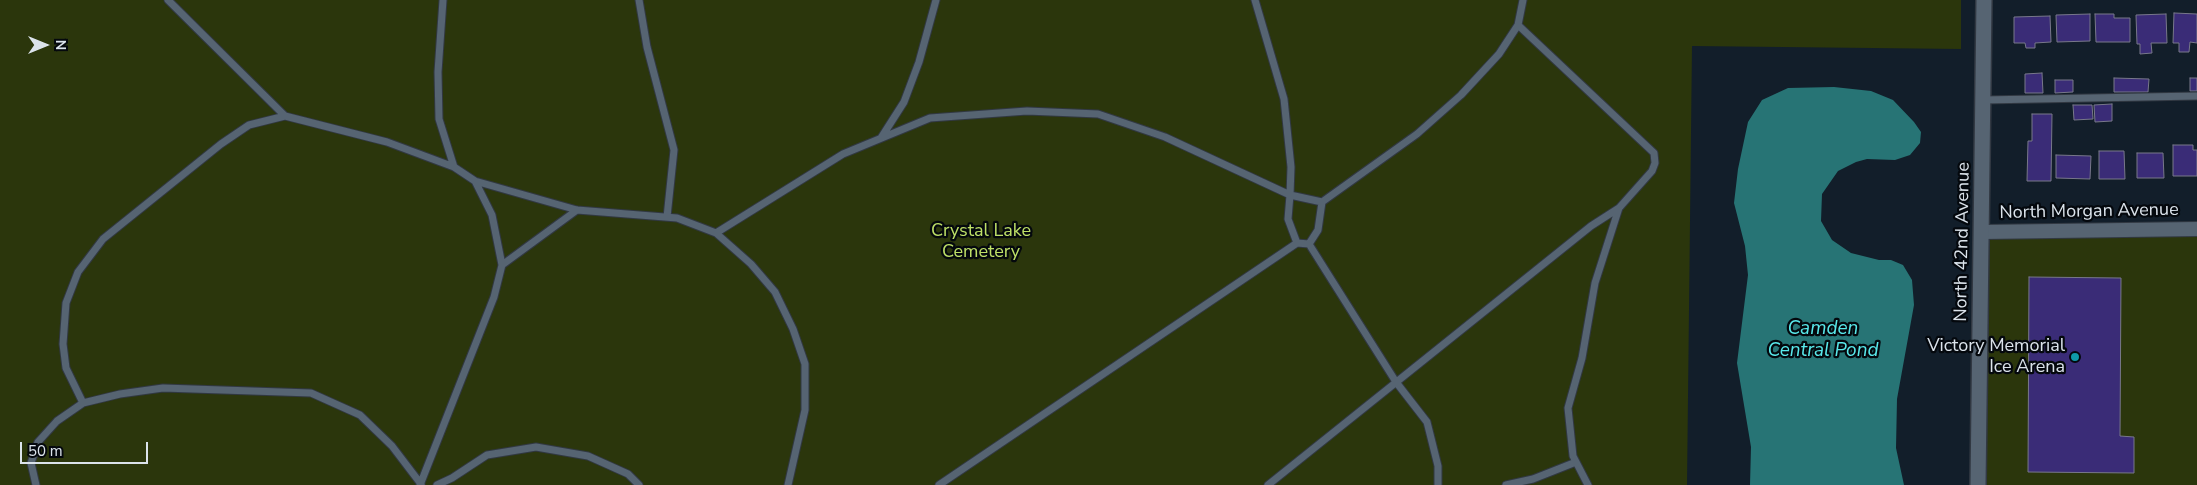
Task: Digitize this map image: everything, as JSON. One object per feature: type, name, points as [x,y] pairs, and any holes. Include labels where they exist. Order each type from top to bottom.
[{"type":"street","name":"North 42nd Avenue","points":[[1978,485],[1984,0]]},
{"type":"street","name":"North Morgan Avenue","points":[[1982,232],[2197,229]]},
{"type":"lane","points":[[168,0],[285,116]]},
{"type":"lane","points":[[444,0],[438,72],[439,119],[454,167]]},
{"type":"lane","points":[[639,0],[647,48],[674,150],[667,217]]},
{"type":"lane","points":[[881,139],[904,102],[916,70],[936,0]]},
{"type":"lane","points":[[1255,0],[1284,99],[1291,167],[1288,219],[1297,243]]},
{"type":"lane","points":[[1309,244],[1318,230],[1322,202],[1417,134],[1461,95],[1499,54],[1518,25],[1523,0]]},
{"type":"lane","points":[[1268,485],[1591,226],[1619,208],[1652,171],[1655,163],[1654,153],[1518,25]]},
{"type":"lane","points":[[1983,100],[2197,96]]},
{"type":"lane","points":[[716,233],[843,154],[930,118],[1027,111],[1098,114],[1165,137],[1290,195],[1322,202]]},
{"type":"lane","points":[[82,403],[66,368],[63,344],[66,303],[78,272],[103,239],[221,144],[249,125],[285,116],[386,142],[454,167],[475,181],[577,210],[677,218],[716,233],[751,264],[775,292],[794,329],[805,364],[805,410],[788,485]]},
{"type":"lane","points":[[420,485],[494,296],[502,265],[492,215],[475,181]]},
{"type":"lane","points":[[1588,485],[1573,456],[1568,408],[1582,358],[1595,283],[1619,208]]},
{"type":"lane","points":[[502,265],[577,210]]},
{"type":"lane","points":[[939,485],[1297,243],[1309,244]]},
{"type":"lane","points":[[1309,244],[1396,382],[1427,422],[1438,466],[1438,485]]},
{"type":"lane","points":[[36,485],[31,463],[38,442],[57,421],[82,403],[120,394],[163,388],[310,392],[360,415],[392,446],[420,485]]},
{"type":"lane","points":[[437,485],[452,478],[487,455],[536,447],[588,456],[628,474],[639,485]]},
{"type":"lane","points":[[1506,485],[1533,479],[1576,462]]},
{"type":"green space","name":"Crystal Lake Cemetery","points":[[0,0],[1961,0],[1961,49],[1692,46],[1687,485],[0,485]]},
{"type":"green space","points":[[1982,232],[2197,236],[2197,485],[1979,485]]},
{"type":"water","name":"Camden Central Pond","points":[[1834,87],[1871,91],[1893,100],[1921,132],[1920,143],[1910,155],[1895,160],[1867,159],[1856,162],[1838,171],[1822,194],[1821,221],[1832,240],[1851,253],[1879,260],[1891,260],[1903,265],[1912,280],[1914,305],[1897,399],[1896,448],[1904,485],[1750,485],[1751,447],[1737,363],[1748,275],[1745,246],[1734,203],[1738,169],[1748,122],[1762,100],[1788,88]]},
{"type":"building","points":[[2174,13],[2197,14],[2197,43],[2190,42],[2189,52],[2179,52],[2179,43],[2173,43]]},
{"type":"building","points":[[2090,14],[2090,41],[2057,42],[2056,15]]},
{"type":"building","points":[[2095,14],[2114,14],[2114,18],[2130,18],[2130,42],[2096,42]]},
{"type":"building","points":[[2166,14],[2167,43],[2151,43],[2152,53],[2140,54],[2140,44],[2137,44],[2136,15]]},
{"type":"building","points":[[2050,16],[2051,42],[2035,43],[2035,48],[2026,48],[2025,43],[2014,43],[2014,17]]},
{"type":"building","points":[[2042,73],[2043,93],[2025,93],[2025,74]]},
{"type":"building","points":[[2114,78],[2149,79],[2148,92],[2114,92]]},
{"type":"building","points":[[2190,78],[2197,78],[2197,91],[2190,91]]},
{"type":"building","points":[[2055,80],[2073,80],[2073,92],[2055,93]]},
{"type":"building","points":[[2112,104],[2112,121],[2095,122],[2094,105]]},
{"type":"building","points":[[2073,105],[2092,105],[2093,119],[2074,120]]},
{"type":"building","points":[[2032,114],[2052,114],[2051,181],[2027,181],[2028,141],[2032,141]]},
{"type":"building","points":[[2173,145],[2193,145],[2193,150],[2197,150],[2197,176],[2173,176]]},
{"type":"building","points":[[2099,151],[2124,151],[2125,179],[2099,179]]},
{"type":"building","points":[[2137,153],[2163,153],[2164,178],[2137,178]]},
{"type":"building","points":[[2056,155],[2091,156],[2090,179],[2056,178]]},
{"type":"building","name":"Victory Memorial Ice Arena","points":[[2029,277],[2121,278],[2120,436],[2134,437],[2134,473],[2028,472]]},
{"type":"place","name":"Victory Memorial Ice Arena","points":[[2075,357]]}]
